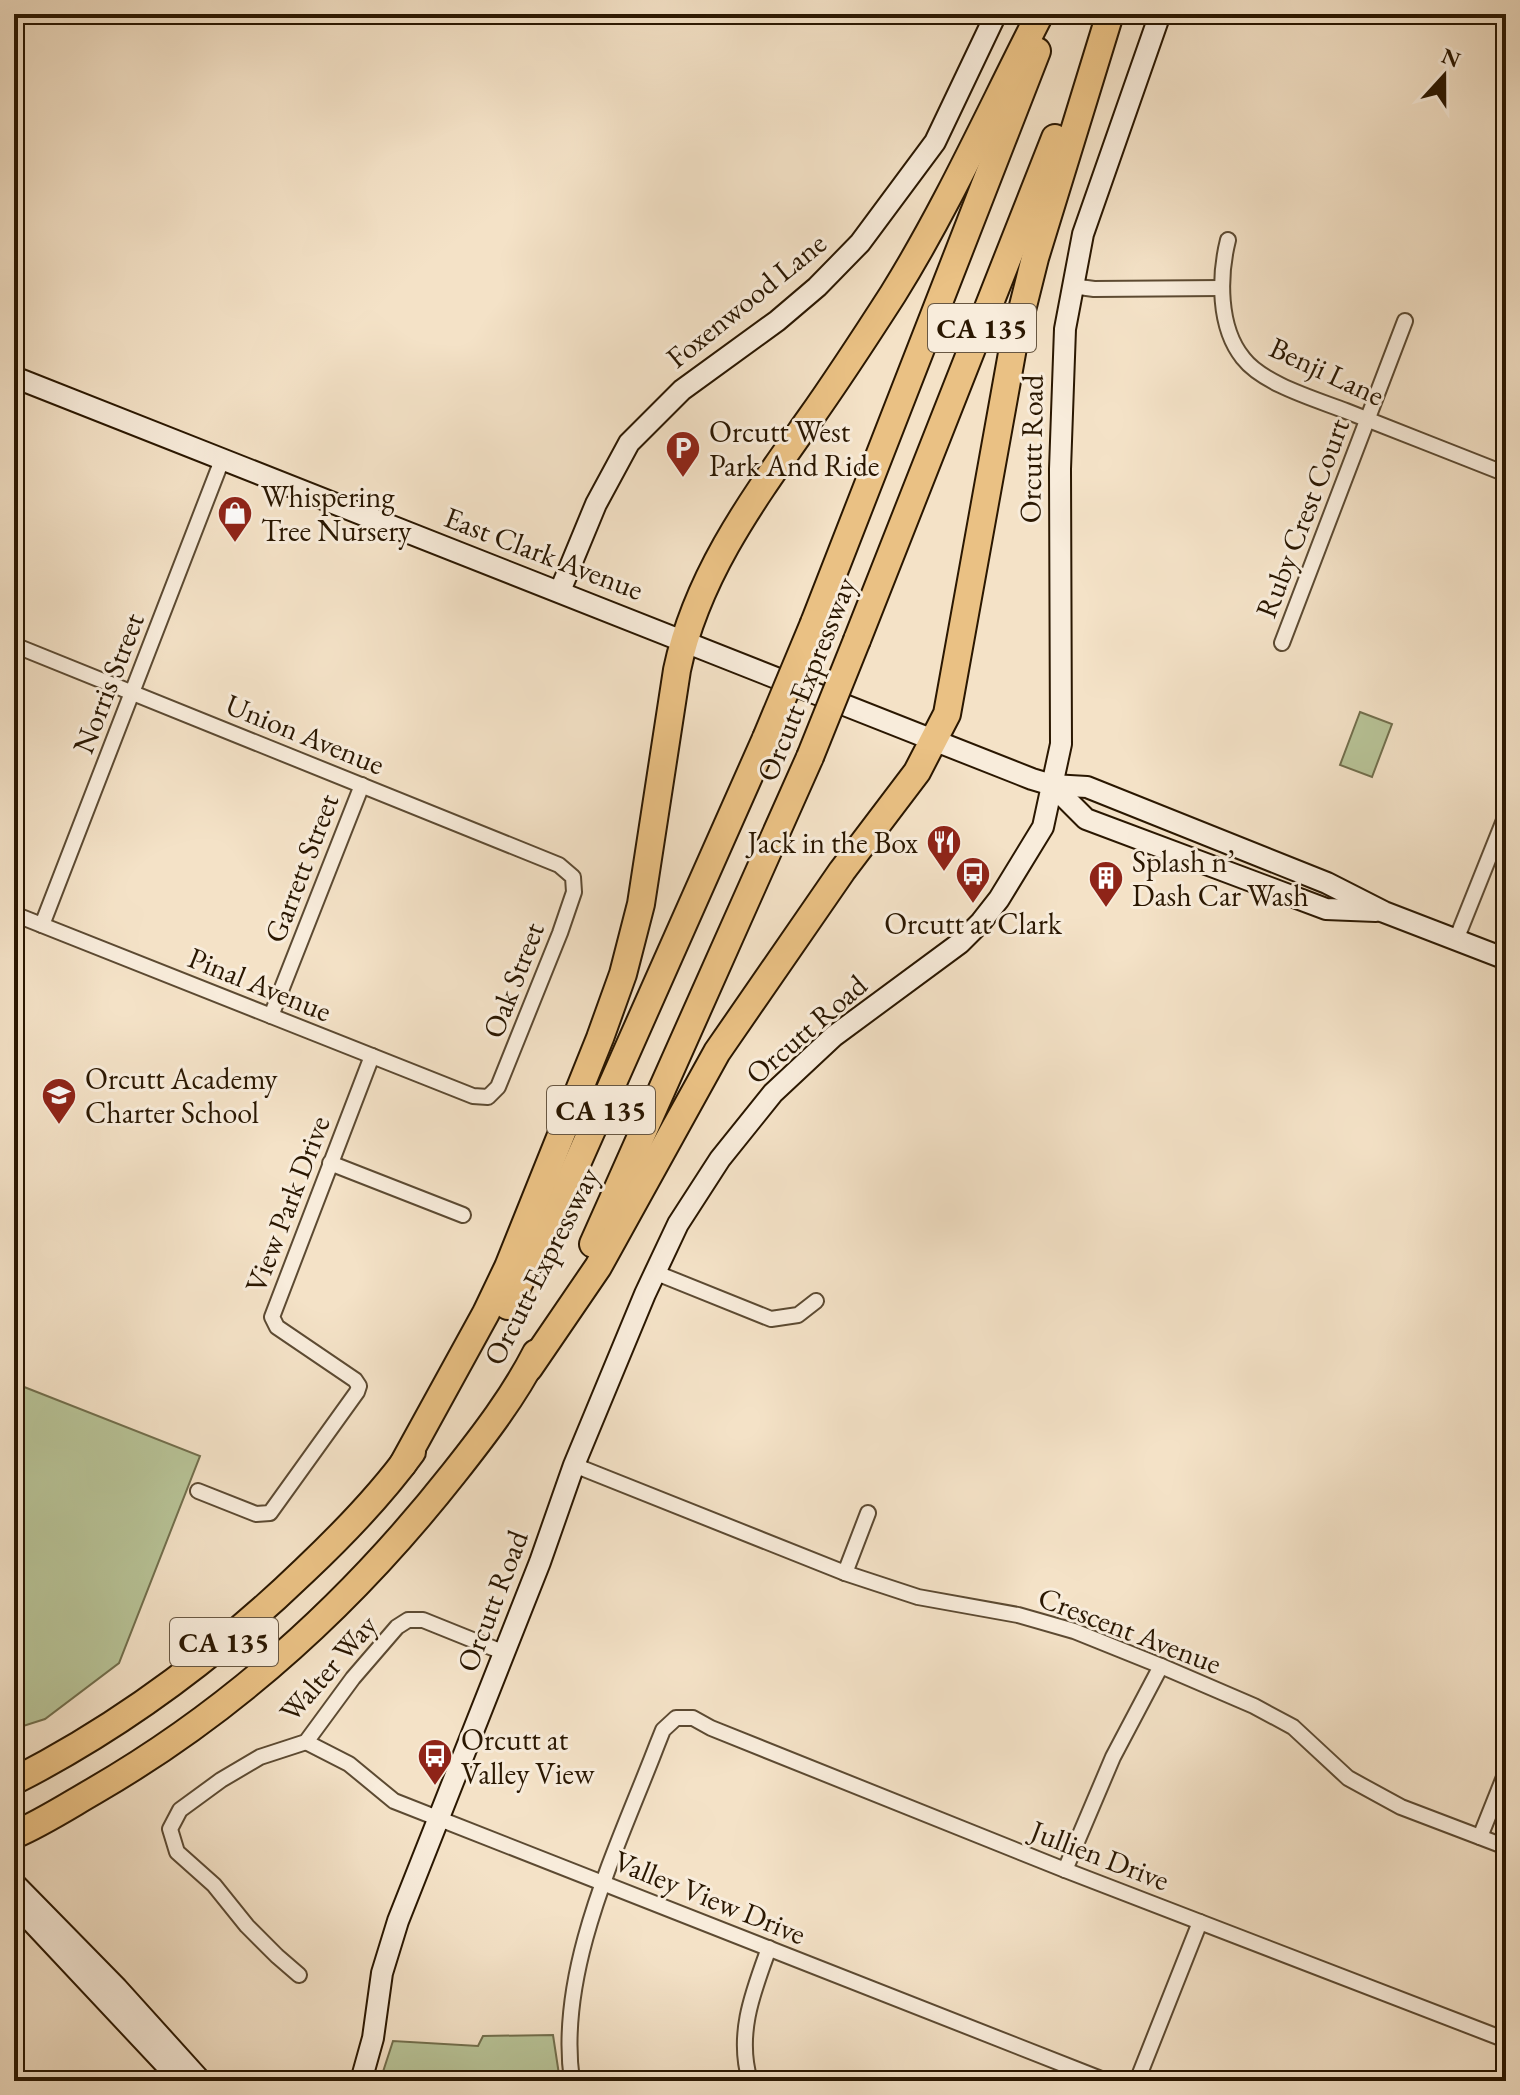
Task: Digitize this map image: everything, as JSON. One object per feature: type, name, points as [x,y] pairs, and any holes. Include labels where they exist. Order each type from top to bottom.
[{"type":"highway","points":[[403,1464],[508,1267],[623,974],[641,904],[683,641],[728,539],[894,293],[934,223],[1040,14]]},
{"type":"highway","name":"Orcutt Expressway","points":[[14,1781],[114,1726],[177,1681],[262,1612],[336,1541],[403,1464],[477,1359],[519,1286],[564,1193],[766,738],[1052,14]]},
{"type":"highway","name":"Orcutt Expressway","points":[[20,1832],[130,1771],[181,1736],[306,1636],[378,1564],[426,1509],[479,1441],[529,1368],[585,1263],[810,757],[965,372],[1103,14]]},
{"type":"highway","points":[[529,1368],[598,1267],[717,1052],[842,871],[917,772],[947,714],[1014,342],[1035,258],[1110,14]]},
{"type":"street","name":"Orcutt Road","points":[[361,2081],[373,2038],[388,1950],[505,1653],[574,1465],[654,1272],[699,1190],[773,1093],[834,1036],[960,943],[999,899],[1043,827],[1061,744],[1061,380],[1065,329],[1083,234],[1160,14]]},
{"type":"street","name":"Foxenwood Lane","points":[[560,591],[596,504],[629,443],[682,390],[777,321],[817,287],[860,243],[935,142],[990,16]]},
{"type":"street","name":"Benji Lane","points":[[1228,240],[1221,288],[1228,323],[1237,349],[1255,371],[1294,390],[1506,474]]},
{"type":"street","points":[[1072,286],[1094,289],[1221,288]]},
{"type":"street","name":"Ruby Crest Court","points":[[1282,643],[1405,321]]},
{"type":"street","name":"East Clark Avenue","points":[[14,377],[935,741],[1052,785],[1087,787],[1327,883],[1384,912],[1506,959]]},
{"type":"street","name":"Norris Street","points":[[42,925],[222,460]]},
{"type":"street","name":"Union Avenue","points":[[14,645],[559,865],[573,877]]},
{"type":"street","name":"Garrett Street","points":[[271,1016],[362,785]]},
{"type":"street","name":"East Clark Avenue","points":[[1052,785],[1086,819],[1326,909],[1384,912]]},
{"type":"street","points":[[1456,940],[1506,815]]},
{"type":"street","name":"Oak Street","points":[[488,1097],[498,1087],[560,933],[574,892],[573,877]]},
{"type":"street","name":"Pinal Avenue","points":[[14,914],[473,1096],[488,1097]]},
{"type":"street","name":"View Park Drive","points":[[198,1491],[256,1514],[270,1513],[357,1392],[359,1386],[355,1380],[277,1327],[272,1317],[372,1056]]},
{"type":"street","points":[[330,1163],[463,1215]]},
{"type":"street","points":[[654,1272],[771,1319],[798,1315],[816,1301]]},
{"type":"street","name":"Crescent Avenue","points":[[574,1465],[845,1573],[918,1597],[1018,1615],[1060,1627],[1161,1666],[1254,1706],[1293,1727],[1348,1778],[1401,1807],[1506,1847]]},
{"type":"street","points":[[845,1573],[868,1513]]},
{"type":"street","name":"Walter Way","points":[[299,1975],[247,1926],[214,1885],[177,1852],[170,1829],[180,1810],[260,1757],[306,1742],[353,1678],[397,1627],[408,1620],[423,1620],[505,1653]]},
{"type":"street","points":[[1065,1870],[1113,1757],[1161,1666]]},
{"type":"street","name":"Jullien Drive","points":[[605,1883],[663,1730],[676,1718],[693,1718],[711,1728],[1065,1870],[1506,2040]]},
{"type":"street","name":"Valley View Drive","points":[[306,1742],[349,1764],[394,1801],[1106,2081]]},
{"type":"street","points":[[1480,1837],[1506,1772]]},
{"type":"street","points":[[14,1883],[117,1988],[201,2081]]},
{"type":"street","points":[[572,2081],[569,2061],[570,2012],[577,1965],[605,1883]]},
{"type":"street","points":[[14,1903],[181,2081]]},
{"type":"street","points":[[1137,2081],[1200,1922]]},
{"type":"street","points":[[750,2081],[744,2033],[748,2005],[769,1948]]},
{"type":"green space","points":[[1360,712],[1392,724],[1372,777],[1340,765]]},
{"type":"green space","points":[[14,1383],[200,1456],[119,1663],[45,1719],[14,1729]]},
{"type":"green space","points":[[553,2035],[560,2081],[380,2081],[393,2041],[478,2046],[483,2036]]},
{"type":"place","name":"Orcutt West Park And Ride","points":[[683,479]]},
{"type":"place","name":"Whispering Tree Nursery","points":[[235,544]]},
{"type":"place","name":"Jack in the Box","points":[[944,873]]},
{"type":"place","name":"Orcutt at Clark","points":[[973,905]]},
{"type":"place","name":"Splash n’ Dash Car Wash","points":[[1106,909]]},
{"type":"place","name":"Orcutt Academy Charter School","points":[[59,1126]]},
{"type":"place","name":"Orcutt at Valley View","points":[[435,1787]]}]
